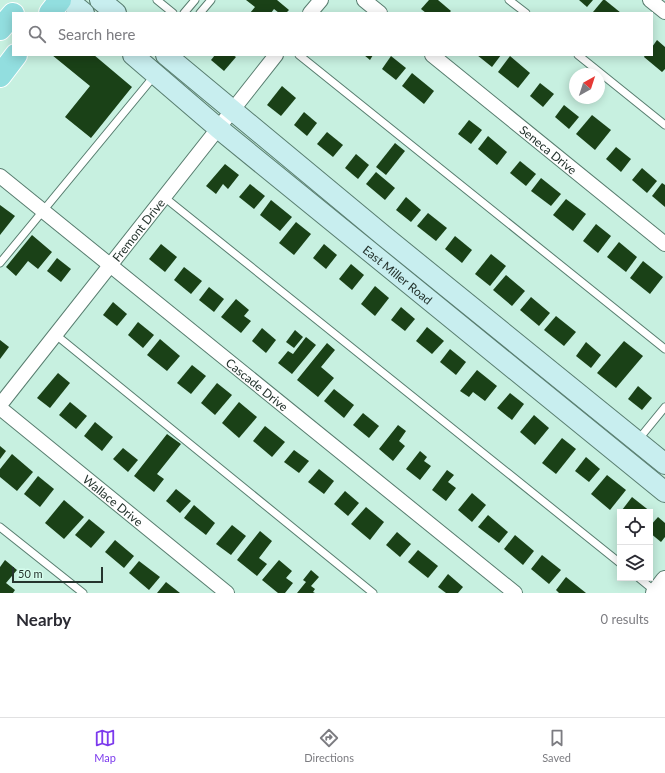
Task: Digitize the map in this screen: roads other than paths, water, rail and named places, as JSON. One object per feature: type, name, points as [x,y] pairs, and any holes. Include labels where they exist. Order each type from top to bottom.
[{"type":"main road","points":[[14,12],[24,0]]},
{"type":"main road","points":[[51,12],[60,0]]},
{"type":"main road","points":[[68,0],[83,12]]},
{"type":"main road","points":[[100,0],[115,12]]},
{"type":"main road","points":[[0,29],[12,14]]},
{"type":"main road","points":[[0,76],[15,56]]},
{"type":"main road","name":"East Miller Road","points":[[133,56],[218,128],[665,492]]},
{"type":"main road","name":"East Miller Road","points":[[167,56],[476,311],[665,464]]},
{"type":"main road","points":[[463,327],[476,311]]},
{"type":"street","points":[[311,12],[321,0]]},
{"type":"street","points":[[364,0],[379,12]]},
{"type":"street","points":[[650,0],[665,12]]},
{"type":"street","name":"Fremont Drive","points":[[0,405],[275,56]]},
{"type":"street","name":"Seneca Drive","points":[[433,56],[665,244]]},
{"type":"street","name":"Cascade Drive","points":[[0,176],[515,593]]},
{"type":"street","name":"Wallace Drive","points":[[0,408],[227,593]]},
{"type":"lane","points":[[157,0],[172,12]]},
{"type":"lane","points":[[185,12],[195,0]]},
{"type":"lane","points":[[509,0],[525,12]]},
{"type":"lane","points":[[201,12],[207,1]]},
{"type":"lane","points":[[300,56],[665,349]]},
{"type":"lane","points":[[579,56],[665,125]]},
{"type":"lane","points":[[0,263],[155,74]]},
{"type":"lane","points":[[164,197],[617,561]]},
{"type":"lane","points":[[56,335],[374,593]]},
{"type":"lane","points":[[637,441],[665,407]]},
{"type":"lane","points":[[0,528],[83,593]]},
{"type":"lane","points":[[644,581],[658,590]]}]
